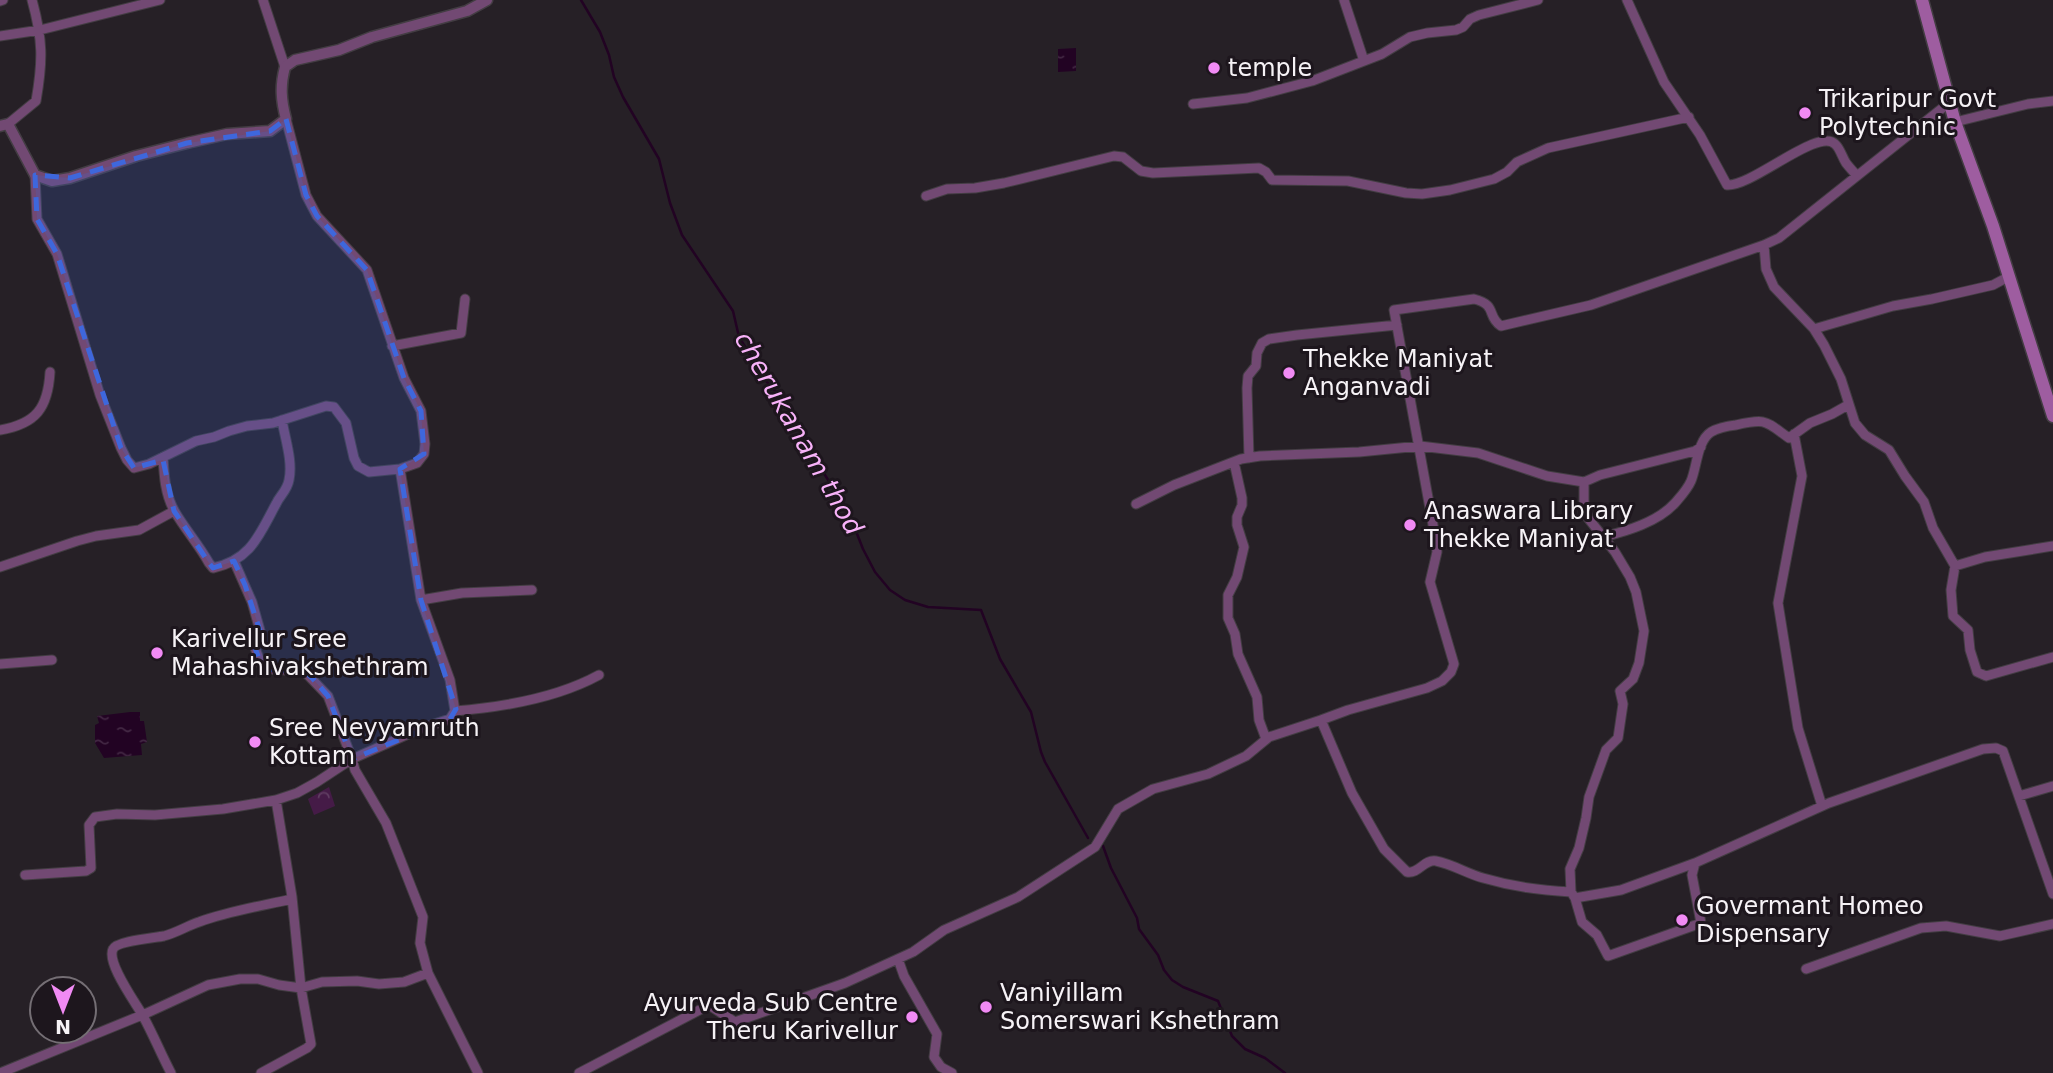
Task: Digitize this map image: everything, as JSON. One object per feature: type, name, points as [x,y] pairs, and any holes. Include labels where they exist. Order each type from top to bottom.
[{"type":"main road","points":[[1922,0],[1955,122],[1993,226],[2053,416]]},
{"type":"street","points":[[32,0],[40,30],[42,68],[36,102],[4,125],[35,175],[37,219],[57,254],[100,395],[127,460],[134,468],[149,464],[196,441],[326,406],[334,407],[346,424],[354,458],[359,466],[369,472],[400,469],[417,463],[424,454],[421,411],[404,378],[367,270],[317,216],[306,195],[281,102],[285,66],[263,0]]},
{"type":"street","points":[[0,36],[40,30],[160,0]]},
{"type":"street","points":[[285,66],[295,60],[339,50],[372,37],[467,10],[487,0]]},
{"type":"street","points":[[1344,0],[1364,61]]},
{"type":"street","points":[[1193,104],[1247,98],[1290,87],[1382,54],[1410,37],[1456,30],[1479,15],[1538,0]]},
{"type":"street","points":[[1627,0],[1664,82],[1689,117],[1727,185],[1742,183],[1804,148],[1828,140],[1836,144],[1857,176]]},
{"type":"street","points":[[1955,122],[2028,104],[2053,101]]},
{"type":"street","points":[[579,1073],[709,1005],[734,1022],[845,983],[898,959],[944,930],[1018,897],[1095,847],[1118,809],[1153,789],[1208,774],[1246,756],[1266,739],[1442,681],[1451,672],[1454,664],[1430,582],[1437,552],[1394,310],[1474,299],[1485,302],[1496,323],[1507,325],[1591,305],[1764,245],[1779,237],[1950,102]]},
{"type":"street","points":[[926,196],[947,189],[975,188],[1051,173],[1114,156],[1123,157],[1141,172],[1179,173],[1258,168],[1266,172],[1272,180],[1348,181],[1422,194],[1493,179],[1507,172],[1517,162],[1548,148],[1689,117]]},
{"type":"street","points":[[35,175],[52,181],[69,178],[136,156],[200,140],[227,134],[270,131],[286,119]]},
{"type":"street","points":[[1764,245],[1766,269],[1774,286],[1814,329],[1824,345],[1841,379],[1855,423],[1865,435],[1889,450],[1924,502],[1933,528],[1955,566],[1951,590],[1953,616],[1968,630],[1970,650],[1978,672],[1986,676],[2053,657]]},
{"type":"street","points":[[1814,329],[1893,306],[1993,285],[2008,277]]},
{"type":"street","points":[[392,346],[461,334],[465,299]]},
{"type":"street","points":[[1249,458],[1248,376],[1256,366],[1257,353],[1262,343],[1269,339],[1297,335],[1397,326]]},
{"type":"street","points":[[0,430],[18,426],[42,408],[49,391],[50,372]]},
{"type":"street","points":[[1603,537],[1645,523],[1672,506],[1687,489],[1701,447],[1711,432],[1753,421],[1771,423],[1789,438],[1810,423],[1848,405]]},
{"type":"street","points":[[163,457],[167,492],[174,511],[213,568],[240,558],[251,547],[276,502],[285,492],[290,478],[282,420]]},
{"type":"street","points":[[1794,434],[1802,476],[1778,603],[1798,728],[1822,806]]},
{"type":"street","points":[[1136,504],[1174,485],[1249,458],[1420,446],[1478,453],[1547,476],[1584,482],[1600,475],[1695,451],[1701,447]]},
{"type":"street","points":[[1234,462],[1242,498],[1237,525],[1244,547],[1237,577],[1228,594],[1228,618],[1235,634],[1238,654],[1257,697],[1259,720],[1266,739]]},
{"type":"street","points":[[25,875],[86,871],[90,868],[89,825],[95,817],[223,809],[276,800],[307,788],[352,759],[422,728],[450,719],[455,711],[450,680],[421,600],[400,469]]},
{"type":"street","points":[[1584,482],[1584,502],[1588,517],[1630,577],[1636,592],[1644,632],[1639,663],[1633,679],[1620,691],[1623,704],[1618,738],[1606,750],[1589,797],[1579,848],[1570,869],[1573,895],[1582,922],[1597,934],[1608,956],[1701,923],[1692,875],[1695,863]]},
{"type":"street","points":[[0,567],[86,539],[139,530],[174,511]]},
{"type":"street","points":[[1955,566],[1985,557],[2053,546]]},
{"type":"street","points":[[233,561],[249,594],[261,634],[254,648],[263,669],[304,671],[328,696],[355,770],[386,823],[423,917],[420,943],[428,973],[478,1073]]},
{"type":"street","points":[[421,600],[462,593],[532,590]]},
{"type":"street","points":[[0,664],[52,660]]},
{"type":"street","points":[[455,711],[486,709],[536,698],[580,685],[599,675]]},
{"type":"street","points":[[1321,720],[1352,793],[1384,849],[1407,872],[1412,873],[1424,863],[1434,860],[1481,878],[1522,888],[1573,895],[1621,890],[1695,863],[1822,806],[1983,750],[1996,748],[2003,751],[2053,894]]},
{"type":"street","points":[[2019,796],[2053,786]]},
{"type":"street","points":[[261,1073],[311,1044],[276,800]]},
{"type":"street","points":[[171,1073],[142,1015],[126,992],[112,954],[116,945],[167,936],[217,916],[292,898]]},
{"type":"street","points":[[1806,969],[1921,928],[1946,926],[2000,936],[2053,924]]},
{"type":"street","points":[[898,959],[904,976],[937,1034],[934,1057],[941,1067],[952,1073]]},
{"type":"street","points":[[0,1073],[208,985],[258,979],[301,988],[322,982],[357,981],[379,985],[404,982],[428,973]]},
{"type":"highlighted area","points":[[286,119],[306,195],[317,216],[367,270],[404,378],[421,411],[424,454],[400,469],[421,600],[456,709],[450,719],[352,759],[328,696],[313,679],[304,671],[263,669],[255,648],[261,634],[234,561],[213,568],[209,563],[174,511],[163,460],[134,468],[121,448],[57,254],[37,219],[35,175],[70,178],[187,143],[270,131]]},
{"type":"green space","points":[[329,787],[335,806],[314,815],[308,799]]},
{"type":"water","points":[[1076,48],[1076,71],[1058,72],[1058,49]]},
{"type":"water","points":[[140,712],[140,721],[144,721],[147,742],[141,744],[142,755],[104,758],[95,743],[95,725],[99,723],[97,716]]},
{"type":"waterway","name":"cherukanam thod","points":[[581,0],[600,32],[623,97],[659,159],[670,203],[682,235],[733,311],[739,337],[767,382],[787,404],[804,434],[809,450],[848,511],[875,572],[890,590],[905,600],[928,607],[981,610],[1000,659],[1031,712],[1045,762],[1088,838]]},
{"type":"waterway","name":"cherukanam thod","points":[[1103,846],[1111,868],[1137,918],[1139,929],[1172,980],[1218,1001],[1232,1036],[1245,1049],[1265,1058],[1285,1073]]},
{"type":"place","name":"temple","points":[[1214,68]]},
{"type":"place","name":"Trikaripur Govt Polytechnic","points":[[1805,113]]},
{"type":"place","name":"Thekke Maniyat Anganvadi","points":[[1289,373]]},
{"type":"place","name":"Anaswara Library Thekke Maniyat","points":[[1410,525]]},
{"type":"place","name":"Karivellur Sree Mahashivakshethram","points":[[157,653]]},
{"type":"place","name":"Sree Neyyamruth Kottam","points":[[255,742]]},
{"type":"place","name":"Govermant Homeo Dispensary","points":[[1682,920]]},
{"type":"place","name":"Vaniyillam Somerswari Kshethram","points":[[986,1007]]},
{"type":"place","name":"Ayurveda Sub Centre Theru Karivellur","points":[[912,1017]]}]
